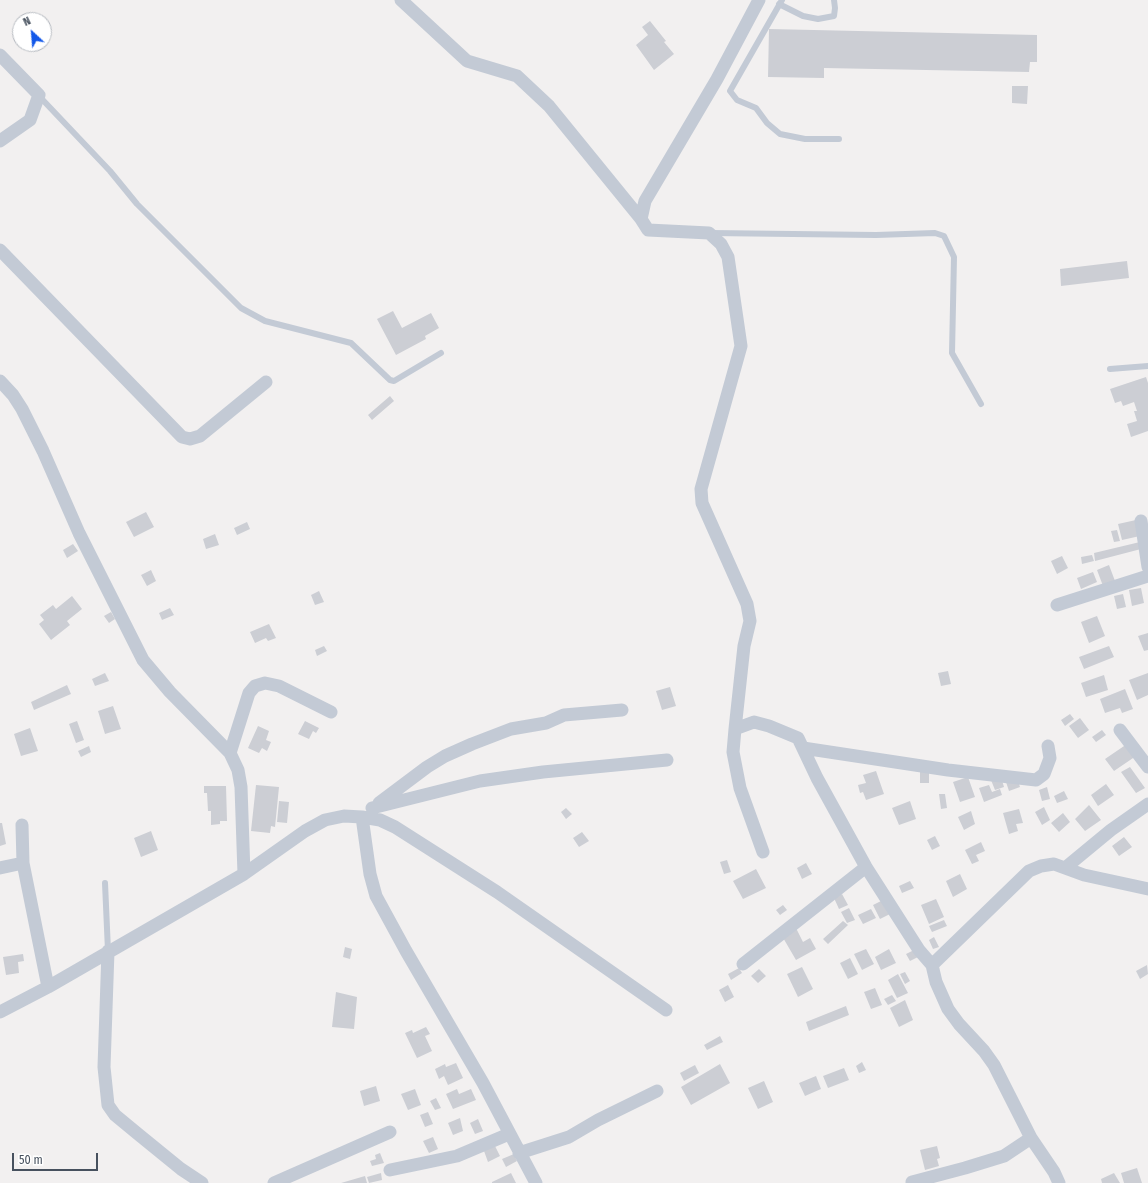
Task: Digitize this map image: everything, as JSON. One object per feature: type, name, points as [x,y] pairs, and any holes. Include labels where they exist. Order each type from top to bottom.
[{"type":"street","points":[[401,0],[467,61],[517,76],[549,106],[641,219],[648,230],[709,233],[721,244],[728,257],[741,346],[701,489],[702,503],[747,604],[750,621],[744,646],[733,752],[740,788],[763,852]]},
{"type":"street","points":[[641,219],[645,200],[717,80],[759,0]]},
{"type":"street","points":[[0,55],[39,96],[30,120],[0,141]]},
{"type":"street","points":[[0,250],[182,437],[190,439],[200,436],[266,382]]},
{"type":"street","points":[[0,381],[13,395],[22,409],[43,450],[79,533],[142,660],[170,692],[230,753],[238,770],[241,787],[244,874]]},
{"type":"street","points":[[1141,521],[1148,567]]},
{"type":"street","points":[[1057,605],[1148,576]]},
{"type":"street","points":[[230,753],[249,693],[255,686],[265,682],[279,686],[331,712]]},
{"type":"street","points":[[362,817],[433,763],[472,744],[511,729],[546,723],[564,715],[622,710]]},
{"type":"street","points":[[735,729],[754,722],[769,726],[798,738],[817,778],[866,867],[919,950],[932,965],[936,982],[948,1009],[994,1065],[1031,1138],[1054,1172],[1059,1183]]},
{"type":"street","points":[[1120,730],[1148,767]]},
{"type":"street","points":[[803,748],[948,770],[1036,780],[1044,774],[1050,758],[1048,746]]},
{"type":"street","points":[[372,808],[480,781],[543,772],[667,760]]},
{"type":"street","points":[[1066,868],[1111,830],[1148,804]]},
{"type":"street","points":[[0,1012],[48,987],[108,951],[244,874],[306,831],[326,820],[344,816],[380,820],[395,827],[497,892],[666,1010]]},
{"type":"street","points":[[362,817],[370,874],[376,896],[406,951],[483,1083],[508,1134],[536,1183]]},
{"type":"street","points":[[22,825],[23,863],[48,987]]},
{"type":"street","points":[[0,868],[23,863]]},
{"type":"street","points":[[932,965],[1029,871],[1041,866],[1054,864],[1084,875],[1148,889]]},
{"type":"street","points":[[743,964],[866,867]]},
{"type":"street","points":[[108,951],[104,1067],[108,1105],[115,1115],[181,1169],[202,1183]]},
{"type":"street","points":[[519,1153],[569,1138],[598,1120],[657,1091]]},
{"type":"street","points":[[274,1183],[390,1132]]},
{"type":"street","points":[[390,1170],[457,1156],[508,1134]]},
{"type":"street","points":[[912,1182],[1004,1156],[1031,1138]]},
{"type":"lane","points":[[834,0],[834,16],[818,19],[803,16],[781,2],[730,91],[736,100],[756,108],[767,123],[780,134],[805,139],[839,139]]},
{"type":"lane","points":[[39,96],[110,171],[137,204],[241,308],[265,321],[351,343],[390,380],[394,382],[441,353]]},
{"type":"lane","points":[[709,233],[876,235],[935,233],[944,236],[954,257],[952,353],[982,404]]},
{"type":"lane","points":[[1110,369],[1148,366]]},
{"type":"lane","points":[[105,883],[108,951]]},
{"type":"building","points":[[650,21],[674,54],[654,70],[636,45],[648,35],[642,27]]},
{"type":"building","points":[[769,29],[1037,35],[1037,62],[1030,62],[1029,72],[824,68],[824,78],[768,77]]},
{"type":"building","points":[[1012,86],[1028,86],[1027,104],[1012,103]]},
{"type":"building","points":[[1127,261],[1129,278],[1061,286],[1060,269]]},
{"type":"building","points":[[393,311],[402,328],[431,313],[439,328],[425,336],[426,339],[396,355],[377,319]]},
{"type":"building","points":[[1146,377],[1148,383],[1148,431],[1131,437],[1127,424],[1137,421],[1134,411],[1137,411],[1134,402],[1123,406],[1121,401],[1115,403],[1110,389]]},
{"type":"building","points":[[390,396],[394,401],[372,420],[368,415]]},
{"type":"building","points":[[146,512],[154,527],[134,537],[126,522]]},
{"type":"building","points":[[1136,520],[1140,536],[1122,540],[1118,524]]},
{"type":"building","points":[[247,522],[250,529],[237,535],[234,528]]},
{"type":"building","points":[[1117,530],[1120,541],[1114,542],[1111,531]]},
{"type":"building","points":[[215,534],[219,545],[206,549],[203,539]]},
{"type":"building","points":[[1140,542],[1141,549],[1095,561],[1094,553]]},
{"type":"building","points":[[73,544],[78,551],[67,558],[63,550]]},
{"type":"building","points":[[1092,555],[1094,561],[1082,564],[1081,557]]},
{"type":"building","points":[[1062,556],[1068,568],[1057,574],[1051,561]]},
{"type":"building","points":[[1109,565],[1115,581],[1103,586],[1097,570]]},
{"type":"building","points":[[151,570],[156,581],[147,586],[141,575]]},
{"type":"building","points":[[1093,572],[1097,582],[1081,589],[1077,578]]},
{"type":"building","points":[[1141,588],[1144,603],[1132,606],[1129,590]]},
{"type":"building","points":[[319,591],[324,602],[315,605],[311,595]]},
{"type":"building","points":[[1123,594],[1126,607],[1117,609],[1114,596]]},
{"type":"building","points":[[72,596],[82,609],[67,621],[70,625],[51,640],[39,624],[44,620],[40,615],[53,605],[56,609]]},
{"type":"building","points":[[170,608],[174,615],[162,620],[159,613]]},
{"type":"building","points":[[111,612],[115,619],[109,623],[104,616]]},
{"type":"building","points":[[1097,616],[1105,636],[1089,643],[1081,622]]},
{"type":"building","points":[[269,624],[276,638],[268,641],[266,638],[255,643],[250,632]]},
{"type":"building","points":[[1148,633],[1148,650],[1144,651],[1138,636]]},
{"type":"building","points":[[324,646],[327,651],[317,656],[315,650]]},
{"type":"building","points":[[1109,646],[1114,657],[1084,669],[1079,657]]},
{"type":"building","points":[[948,671],[951,684],[941,686],[938,673]]},
{"type":"building","points":[[105,673],[109,681],[95,686],[92,679]]},
{"type":"building","points":[[1148,673],[1148,695],[1137,700],[1129,680]]},
{"type":"building","points":[[1104,675],[1108,690],[1086,697],[1081,683]]},
{"type":"building","points":[[67,685],[71,694],[34,710],[31,702]]},
{"type":"building","points":[[670,687],[676,706],[662,710],[656,691]]},
{"type":"building","points":[[1125,689],[1133,709],[1122,713],[1120,708],[1105,713],[1100,699]]},
{"type":"building","points":[[113,706],[121,729],[105,734],[98,711]]},
{"type":"building","points":[[1070,714],[1074,719],[1065,726],[1061,720]]},
{"type":"building","points":[[1080,718],[1089,730],[1078,738],[1069,726]]},
{"type":"building","points":[[77,721],[84,740],[76,743],[69,724]]},
{"type":"building","points":[[305,721],[319,728],[316,733],[313,731],[309,739],[298,734]]},
{"type":"building","points":[[258,726],[269,731],[266,740],[271,742],[267,751],[262,748],[259,753],[248,748]]},
{"type":"building","points":[[30,728],[38,751],[21,756],[14,734]]},
{"type":"building","points":[[1102,730],[1106,735],[1096,742],[1092,737]]},
{"type":"building","points":[[1127,744],[1136,756],[1114,771],[1105,759]]},
{"type":"building","points":[[89,746],[91,752],[81,757],[78,751]]},
{"type":"building","points":[[1130,767],[1145,788],[1136,793],[1121,772]]},
{"type":"building","points":[[920,768],[929,768],[929,783],[920,783]]},
{"type":"building","points":[[876,771],[884,794],[866,800],[863,792],[860,793],[858,785],[866,783],[863,775]]},
{"type":"building","points":[[968,777],[975,797],[960,802],[953,782]]},
{"type":"building","points":[[1001,777],[1004,787],[995,790],[991,780]]},
{"type":"building","points":[[1017,778],[1020,787],[1009,791],[1006,782]]},
{"type":"building","points":[[1106,784],[1114,795],[1098,806],[1091,795]]},
{"type":"building","points":[[256,785],[279,787],[275,827],[271,826],[270,833],[251,831]]},
{"type":"building","points":[[989,785],[992,792],[1000,789],[1002,795],[984,802],[979,788]]},
{"type":"building","points":[[204,786],[226,786],[227,821],[220,821],[220,824],[211,825],[211,811],[208,811],[207,793],[204,793]]},
{"type":"building","points":[[1047,787],[1050,799],[1042,801],[1039,790]]},
{"type":"building","points":[[1064,791],[1068,799],[1057,803],[1054,796]]},
{"type":"building","points":[[939,794],[945,794],[947,808],[941,809]]},
{"type":"building","points":[[279,801],[289,802],[287,823],[277,822]]},
{"type":"building","points":[[910,801],[916,819],[899,825],[892,808]]},
{"type":"building","points":[[1089,805],[1101,820],[1085,831],[1075,819]]},
{"type":"building","points":[[1044,807],[1050,820],[1042,825],[1035,812]]},
{"type":"building","points":[[566,808],[572,814],[566,819],[561,812]]},
{"type":"building","points":[[1019,809],[1023,823],[1016,824],[1018,831],[1009,834],[1003,813]]},
{"type":"building","points":[[971,811],[975,824],[964,830],[958,817]]},
{"type":"building","points":[[1063,813],[1070,822],[1059,832],[1051,823]]},
{"type":"building","points":[[0,823],[2,823],[6,844],[0,846]]},
{"type":"building","points":[[151,831],[158,850],[141,857],[134,838]]},
{"type":"building","points":[[582,832],[589,841],[579,847],[573,838]]},
{"type":"building","points":[[935,836],[940,846],[932,850],[927,840]]},
{"type":"building","points":[[1124,837],[1132,847],[1119,856],[1112,846]]},
{"type":"building","points":[[981,842],[985,851],[976,855],[979,861],[972,864],[965,850]]},
{"type":"building","points":[[727,860],[731,872],[724,874],[720,862]]},
{"type":"building","points":[[806,863],[812,874],[802,879],[797,868]]},
{"type":"building","points":[[756,869],[766,888],[743,899],[733,881]]},
{"type":"building","points":[[960,874],[967,889],[953,897],[946,881]]},
{"type":"building","points":[[910,881],[914,888],[902,893],[899,886]]},
{"type":"building","points":[[842,894],[848,905],[839,909],[834,898]]},
{"type":"building","points":[[885,899],[892,913],[880,919],[873,905]]},
{"type":"building","points":[[936,899],[944,917],[929,924],[921,905]]},
{"type":"building","points":[[783,905],[787,910],[780,915],[776,910]]},
{"type":"building","points":[[849,908],[855,920],[847,923],[841,912]]},
{"type":"building","points":[[871,909],[876,918],[863,924],[858,915]]},
{"type":"building","points":[[944,920],[947,926],[932,932],[929,926]]},
{"type":"building","points":[[843,921],[848,925],[828,944],[823,939]]},
{"type":"building","points":[[796,928],[803,942],[810,938],[816,949],[796,960],[782,936]]},
{"type":"building","points":[[934,937],[939,947],[933,949],[929,940]]},
{"type":"building","points":[[345,947],[352,949],[350,959],[343,957]]},
{"type":"building","points":[[918,948],[922,955],[910,961],[906,954]]},
{"type":"building","points":[[866,949],[874,964],[862,970],[854,954]]},
{"type":"building","points":[[889,949],[896,963],[881,970],[875,957]]},
{"type":"building","points":[[23,954],[24,961],[18,962],[19,973],[6,975],[3,957]]},
{"type":"building","points":[[850,958],[858,974],[848,979],[840,963]]},
{"type":"building","points":[[1147,965],[1148,974],[1140,979],[1136,971]]},
{"type":"building","points":[[802,967],[813,989],[798,997],[787,974]]},
{"type":"building","points":[[739,968],[742,973],[731,980],[728,974]]},
{"type":"building","points":[[759,969],[766,976],[758,983],[751,976]]},
{"type":"building","points":[[905,972],[910,981],[905,984],[900,974]]},
{"type":"building","points":[[898,974],[908,993],[897,998],[888,980]]},
{"type":"building","points":[[728,985],[734,997],[725,1002],[719,990]]},
{"type":"building","points":[[875,988],[882,1005],[871,1009],[864,992]]},
{"type":"building","points":[[336,992],[357,997],[354,1029],[332,1027]]},
{"type":"building","points":[[892,995],[896,1001],[888,1005],[884,999]]},
{"type":"building","points":[[905,1000],[913,1020],[899,1027],[890,1008]]},
{"type":"building","points":[[846,1006],[849,1015],[809,1031],[806,1022]]},
{"type":"building","points":[[426,1027],[430,1034],[425,1036],[432,1051],[417,1058],[405,1033],[412,1030],[413,1033]]},
{"type":"building","points":[[720,1036],[723,1042],[707,1050],[704,1045]]},
{"type":"building","points":[[862,1062],[866,1070],[859,1073],[856,1066]]},
{"type":"building","points":[[456,1063],[463,1078],[448,1085],[444,1076],[439,1079],[435,1069],[445,1064],[446,1067]]},
{"type":"building","points":[[720,1064],[730,1083],[691,1105],[681,1087]]},
{"type":"building","points":[[695,1065],[699,1073],[684,1081],[680,1073]]},
{"type":"building","points":[[844,1068],[849,1080],[828,1088],[823,1076]]},
{"type":"building","points":[[816,1076],[821,1089],[805,1096],[799,1083]]},
{"type":"building","points":[[764,1081],[773,1102],[758,1109],[748,1088]]},
{"type":"building","points":[[376,1086],[380,1101],[364,1106],[360,1091]]},
{"type":"building","points":[[415,1089],[421,1105],[408,1110],[401,1094]]},
{"type":"building","points":[[457,1089],[459,1094],[471,1089],[476,1100],[453,1109],[446,1094]]},
{"type":"building","points":[[436,1098],[441,1108],[435,1110],[430,1101]]},
{"type":"building","points":[[428,1112],[433,1124],[425,1127],[420,1115]]},
{"type":"building","points":[[460,1118],[463,1131],[453,1135],[448,1123]]},
{"type":"building","points":[[478,1119],[483,1131],[475,1134],[470,1123]]},
{"type":"building","points":[[433,1137],[438,1149],[429,1153],[423,1141]]},
{"type":"building","points":[[495,1146],[500,1156],[488,1162],[484,1151]]},
{"type":"building","points":[[937,1146],[940,1158],[937,1159],[939,1166],[925,1170],[920,1150]]},
{"type":"building","points":[[380,1153],[384,1163],[372,1166],[370,1161],[376,1159],[375,1155]]},
{"type":"building","points":[[514,1154],[517,1161],[506,1167],[502,1159]]},
{"type":"building","points":[[1137,1168],[1142,1183],[1124,1183],[1121,1173]]},
{"type":"building","points":[[381,1173],[382,1180],[369,1183],[367,1177]]},
{"type":"building","points":[[511,1173],[516,1183],[492,1183],[492,1182]]},
{"type":"building","points":[[1114,1173],[1120,1183],[1102,1183],[1101,1179]]},
{"type":"building","points":[[365,1176],[367,1183],[341,1183]]}]
